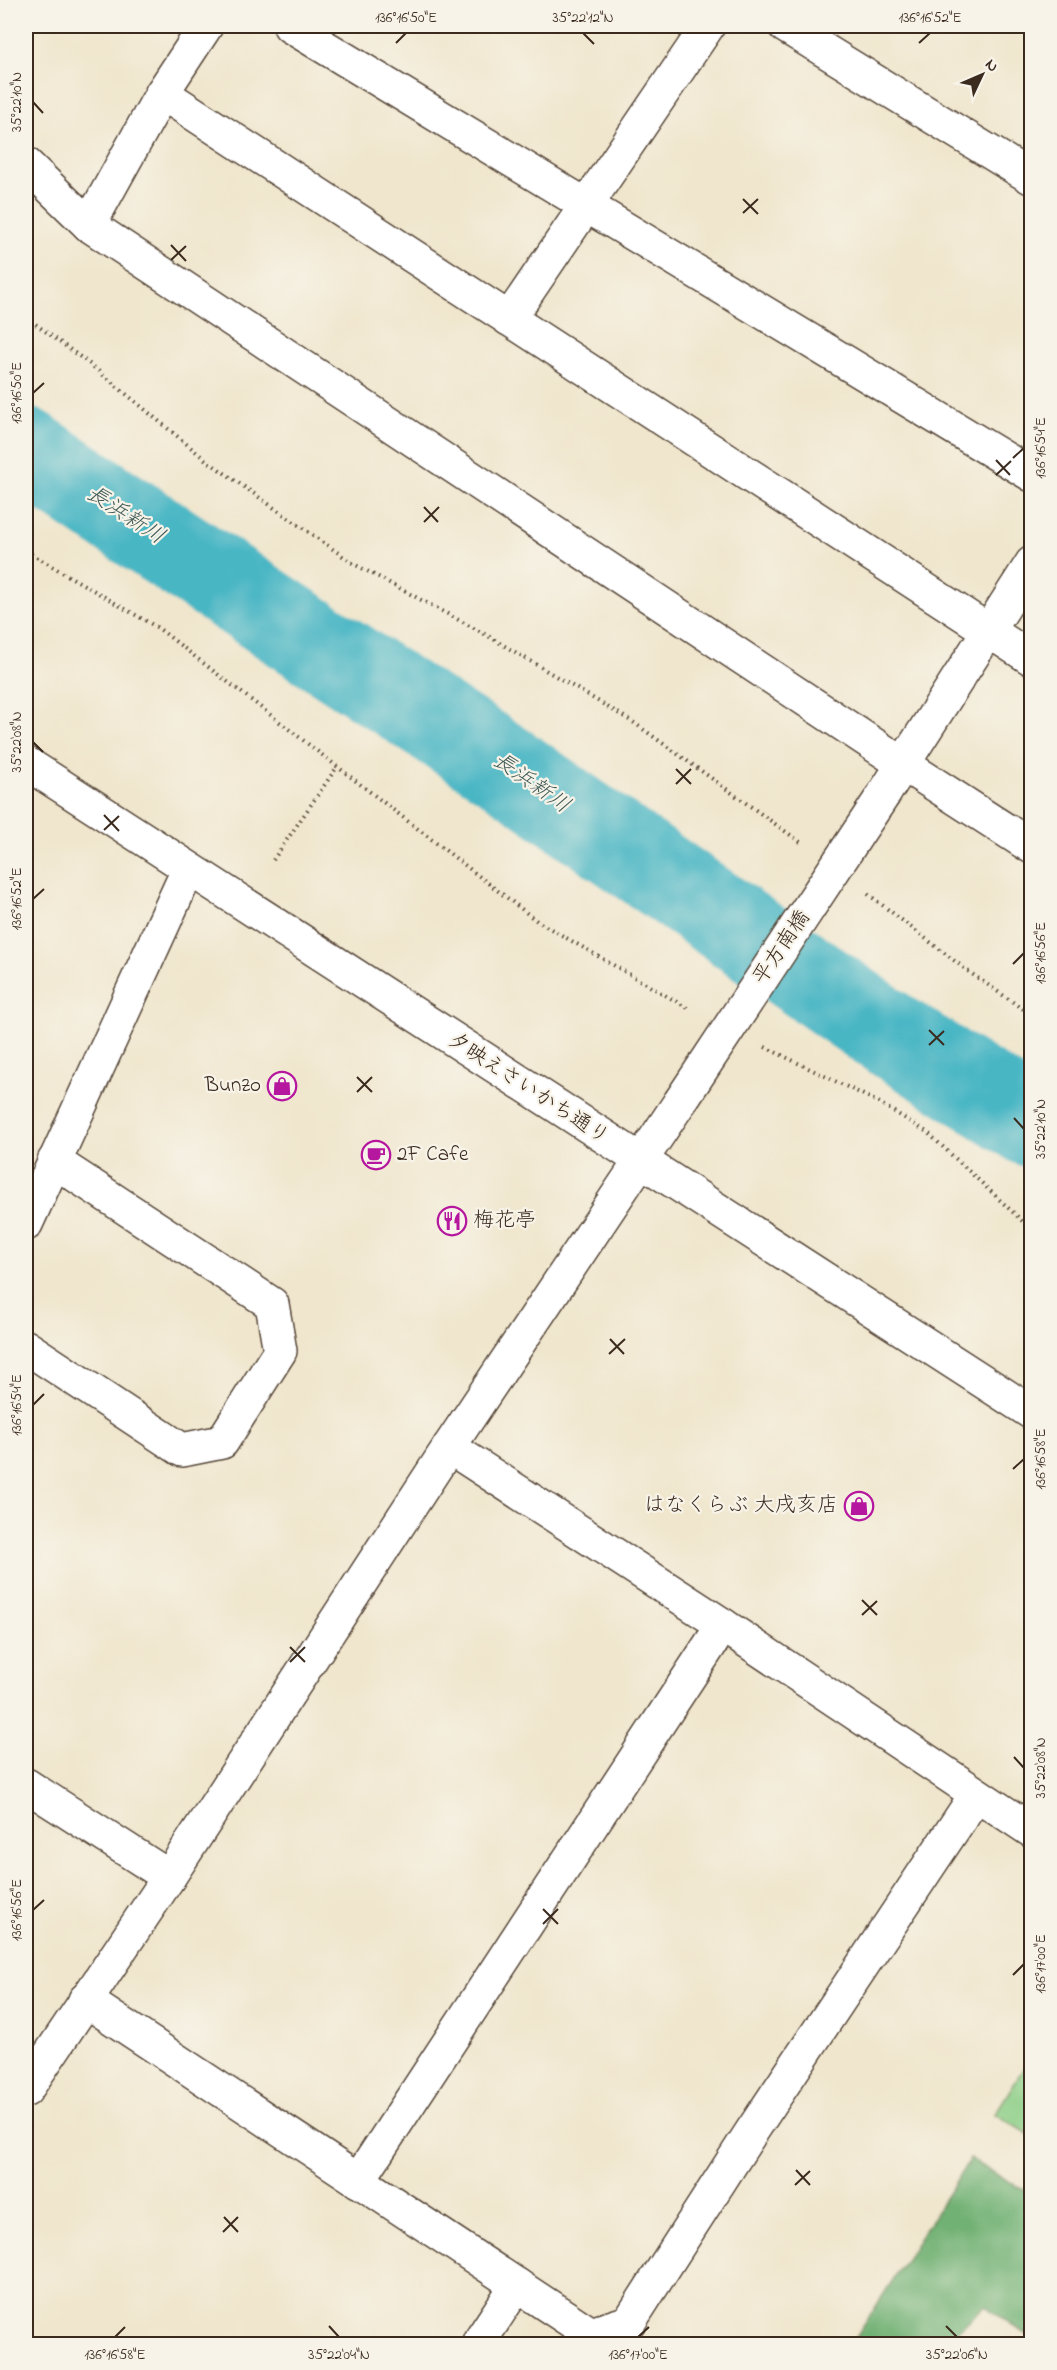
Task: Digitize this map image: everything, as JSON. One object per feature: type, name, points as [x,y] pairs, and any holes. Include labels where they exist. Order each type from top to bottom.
[{"type":"street","points":[[89,225],[162,93],[206,26]]},
{"type":"street","points":[[290,26],[334,36],[588,204],[1032,475]]},
{"type":"street","points":[[509,319],[708,26]]},
{"type":"street","points":[[785,26],[1032,178]]},
{"type":"street","points":[[162,93],[1032,659]]},
{"type":"street","points":[[26,164],[89,225],[1032,847]]},
{"type":"street","name":"平方南橋","points":[[26,2090],[84,2000],[169,1877],[639,1160],[680,1102],[884,794],[1032,563]]},
{"type":"street","name":"夕映えさいかち通り","points":[[26,763],[188,870],[1032,1413]]},
{"type":"street","points":[[26,1224],[188,870]]},
{"type":"street","points":[[26,1347],[182,1450],[222,1442],[280,1351],[272,1304],[54,1161]]},
{"type":"street","points":[[449,1447],[1032,1831]]},
{"type":"street","points":[[358,2181],[723,1626]]},
{"type":"street","points":[[26,1785],[169,1877]]},
{"type":"street","points":[[84,2000],[591,2334],[629,2322],[750,2133],[976,1795]]},
{"type":"street","points":[[478,2344],[517,2285]]},
{"type":"path","points":[[26,317],[92,365],[206,459],[354,564],[483,633],[633,722],[807,846]]},
{"type":"path","points":[[26,551],[158,628],[537,921],[695,1012]]},
{"type":"path","points":[[273,860],[337,767]]},
{"type":"path","points":[[861,888],[969,972],[1032,1015]]},
{"type":"path","points":[[756,1042],[878,1102],[927,1132],[1032,1230]]},
{"type":"green space","points":[[1031,2056],[1031,2136],[995,2114]]},
{"type":"green space","points":[[970,2159],[1031,2194],[1031,2338],[985,2306],[943,2344],[852,2344]]},
{"type":"waterway","name":"長浜新川","points":[[26,451],[509,769],[888,1033],[1032,1124]]},
{"type":"place","name":"Bunzo","points":[[282,1086]]},
{"type":"place","name":"2F Cafe","points":[[376,1155]]},
{"type":"place","name":"梅花亭","points":[[452,1221]]},
{"type":"place","name":"はなくらぶ 大戌亥店","points":[[859,1506]]}]
